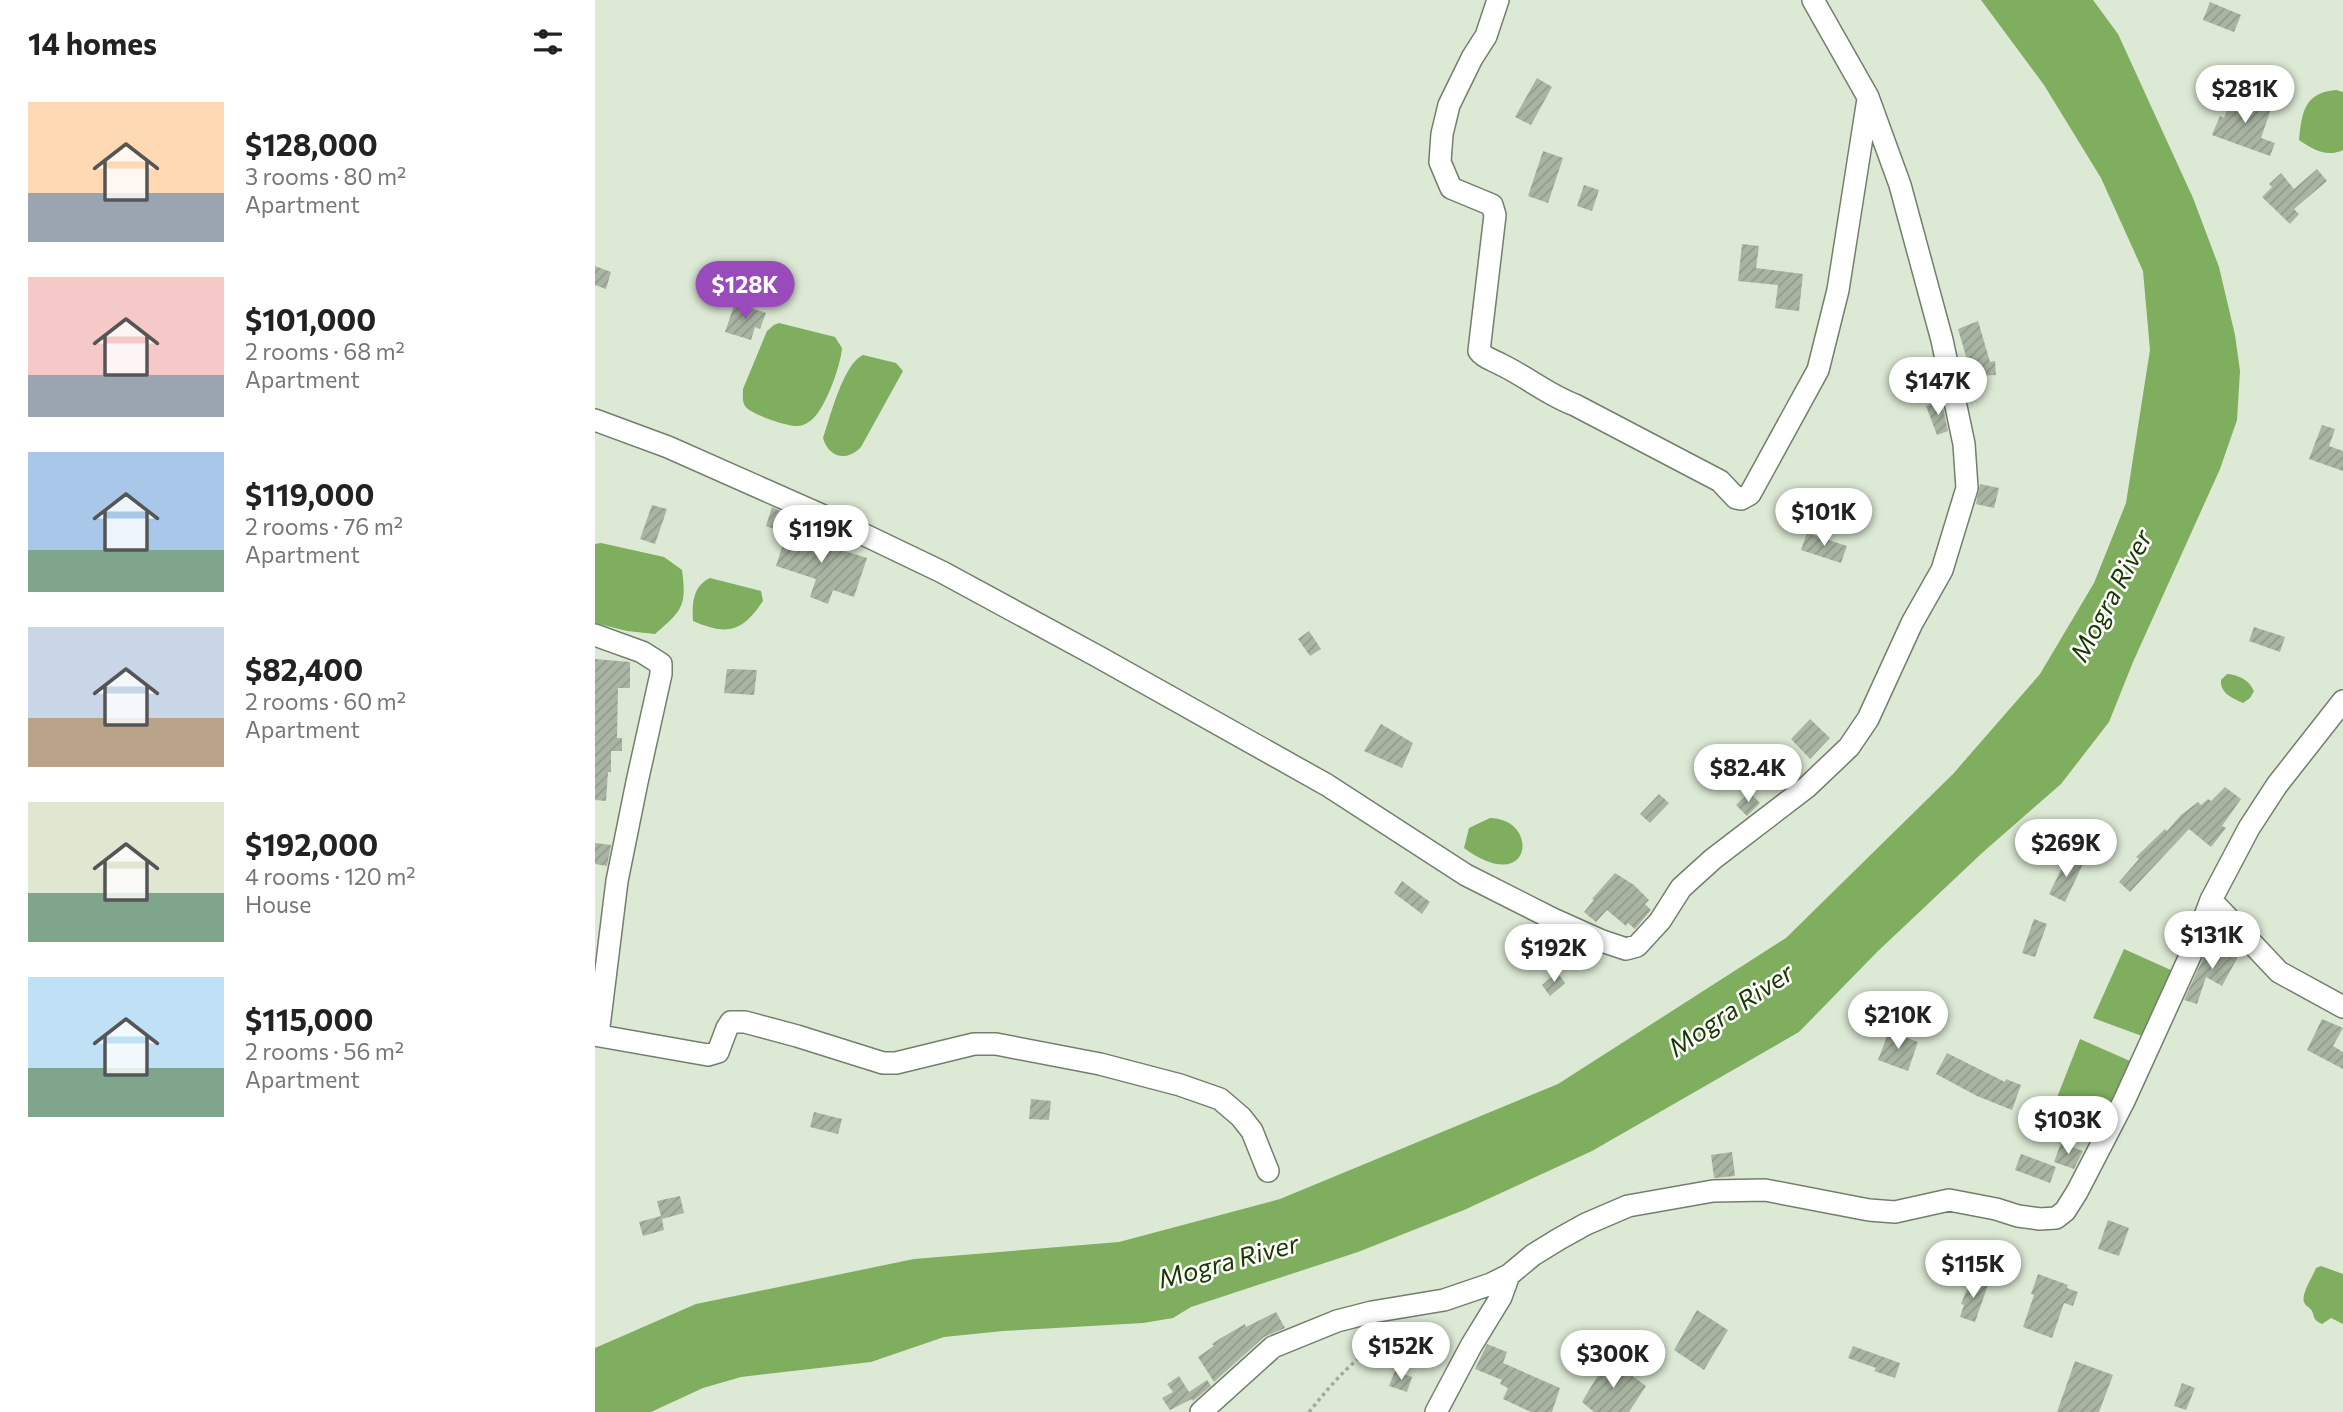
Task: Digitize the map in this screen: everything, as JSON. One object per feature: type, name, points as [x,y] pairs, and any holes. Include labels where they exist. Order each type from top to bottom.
[{"type":"street","points":[[1499,0],[1486,36],[1449,105],[1442,134],[1440,162],[1451,188],[1492,205],[1495,215],[1479,351],[1483,356],[1559,399],[1720,481],[1736,498],[1741,499],[1750,494],[1818,370],[1838,290],[1868,97]]},
{"type":"street","points":[[595,420],[668,447],[942,572],[1327,785],[1466,875],[1553,919],[1626,949],[1637,946],[1660,921],[1681,888],[1713,859],[1807,787],[1849,747],[1868,719],[1912,623],[1942,570],[1967,488],[1964,444],[1942,340],[1900,185],[1868,97],[1813,0]]},
{"type":"street","points":[[595,635],[642,652],[661,664],[617,881],[597,1035],[708,1055],[718,1052],[731,1022],[745,1022],[797,1035],[883,1063],[896,1063],[987,1044],[1100,1064],[1220,1098],[1252,1131],[1268,1171]]},
{"type":"street","points":[[1201,1412],[1273,1347],[1337,1321],[1444,1300],[1491,1284],[1509,1275],[1533,1255],[1559,1239],[1628,1206],[1713,1191],[1765,1190],[1869,1210],[1895,1212],[1949,1200],[2018,1216],[2056,1218],[2065,1211],[2077,1192],[2124,1101],[2190,956],[2211,900],[2249,828],[2277,785],[2343,701]]},
{"type":"street","points":[[2211,900],[2279,972],[2343,1007]]},
{"type":"street","points":[[1436,1412],[1500,1297],[1509,1275]]},
{"type":"path","points":[[1308,1412],[1381,1335],[1389,1309]]},
{"type":"water","name":"Mogra River","points":[[1981,0],[2093,0],[2118,34],[2193,198],[2219,267],[2235,335],[2240,371],[2237,420],[2220,469],[2133,662],[2109,722],[2061,784],[1982,853],[1877,952],[1799,1032],[1592,1151],[1464,1210],[1358,1252],[1191,1307],[1173,1318],[1143,1323],[944,1337],[871,1362],[741,1377],[703,1388],[651,1412],[595,1412],[595,1348],[696,1304],[914,1259],[1119,1242],[1280,1199],[1558,1084],[1786,938],[1953,774],[2040,674],[2094,583],[2126,503],[2150,350],[2143,271],[2101,178],[2044,85]]},
{"type":"water","points":[[2336,90],[2343,92],[2343,150],[2325,153],[2299,140],[2302,121],[2311,100],[2317,95]]},
{"type":"water","points":[[779,323],[835,337],[842,348],[835,376],[821,409],[801,425],[783,424],[760,416],[748,409],[743,402],[743,389],[767,331]]},
{"type":"water","points":[[863,355],[896,363],[903,371],[861,447],[850,455],[839,456],[829,450],[823,438],[843,380],[856,360]]},
{"type":"water","points":[[595,544],[664,557],[682,570],[684,592],[681,607],[655,634],[595,623]]},
{"type":"water","points":[[710,578],[761,591],[763,601],[748,619],[733,628],[716,629],[693,621],[697,590]]},
{"type":"water","points":[[2227,674],[2239,677],[2249,684],[2254,691],[2250,698],[2243,703],[2225,692],[2221,680]]},
{"type":"water","points":[[1490,818],[1506,822],[1517,830],[1522,841],[1522,852],[1516,861],[1504,865],[1487,861],[1464,848],[1469,828]]},
{"type":"water","points":[[2124,949],[2173,971],[2142,1036],[2093,1018]]},
{"type":"water","points":[[2080,1039],[2130,1061],[2103,1122],[2056,1100]]},
{"type":"water","points":[[2321,1266],[2343,1274],[2343,1324],[2331,1318],[2319,1323],[2305,1305],[2304,1294],[2316,1268]]},
{"type":"building","points":[[2210,2],[2241,15],[2234,32],[2203,20]]},
{"type":"building","points":[[1537,78],[1552,87],[1531,125],[1515,117]]},
{"type":"building","points":[[2235,90],[2248,95],[2246,100],[2271,109],[2261,138],[2275,143],[2270,156],[2212,135],[2220,116],[2224,118]]},
{"type":"building","points":[[1543,151],[1563,158],[1548,203],[1528,196]]},
{"type":"building","points":[[2317,169],[2327,181],[2294,209],[2299,214],[2290,224],[2262,197],[2272,187],[2269,184],[2281,173],[2294,189]]},
{"type":"building","points":[[1584,185],[1599,190],[1592,211],[1577,206]]},
{"type":"building","points":[[1742,244],[1759,246],[1756,268],[1803,274],[1799,311],[1775,308],[1778,285],[1738,281]]},
{"type":"building","points":[[595,266],[611,272],[606,289],[595,285]]},
{"type":"building","points":[[732,287],[751,294],[746,306],[727,300]]},
{"type":"building","points":[[735,303],[766,313],[760,329],[755,327],[751,340],[725,332]]},
{"type":"building","points":[[1978,321],[1990,362],[1995,361],[1996,375],[1965,377],[1964,364],[1968,363],[1958,329]]},
{"type":"building","points":[[1941,399],[1948,431],[1937,435],[1926,406]]},
{"type":"building","points":[[2322,425],[2335,429],[2329,446],[2343,451],[2343,471],[2309,459]]},
{"type":"building","points":[[1980,484],[1999,488],[1994,508],[1976,504]]},
{"type":"building","points":[[652,505],[667,509],[655,544],[640,539]]},
{"type":"building","points":[[772,507],[788,515],[782,532],[766,526]]},
{"type":"building","points":[[789,526],[818,536],[816,542],[867,558],[854,597],[833,590],[828,604],[810,597],[816,579],[776,566]]},
{"type":"building","points":[[1807,533],[1847,546],[1841,563],[1801,550]]},
{"type":"building","points":[[2254,627],[2285,637],[2280,652],[2249,641]]},
{"type":"building","points":[[1309,631],[1321,649],[1310,656],[1298,639]]},
{"type":"building","points":[[595,659],[630,662],[630,688],[618,688],[617,738],[622,738],[622,751],[611,751],[606,801],[595,800]]},
{"type":"building","points":[[727,669],[757,670],[754,695],[724,693]]},
{"type":"building","points":[[1810,719],[1830,738],[1810,759],[1791,739]]},
{"type":"building","points":[[1381,724],[1413,743],[1402,768],[1364,751]]},
{"type":"building","points":[[2225,787],[2241,799],[2222,826],[2226,828],[2211,847],[2189,829],[2130,892],[2119,882],[2139,859],[2136,857],[2165,829],[2167,831],[2181,815],[2198,802],[2201,805],[2208,799],[2211,801]]},
{"type":"building","points":[[1749,792],[1760,803],[1747,816],[1736,805]]},
{"type":"building","points":[[1659,794],[1669,803],[1650,823],[1640,814]]},
{"type":"building","points":[[595,843],[611,845],[607,866],[595,864]]},
{"type":"building","points":[[2068,856],[2083,864],[2065,902],[2049,894]]},
{"type":"building","points":[[1615,873],[1634,885],[1649,900],[1645,904],[1651,910],[1635,929],[1628,923],[1626,926],[1607,910],[1596,922],[1584,912]]},
{"type":"building","points":[[1402,881],[1430,902],[1422,914],[1394,893]]},
{"type":"building","points":[[2034,919],[2047,924],[2035,957],[2022,953]]},
{"type":"building","points":[[2216,943],[2239,955],[2222,986],[2206,977],[2197,1004],[2184,1000],[2205,954],[2209,956]]},
{"type":"building","points":[[1557,972],[1565,983],[1550,996],[1542,985]]},
{"type":"building","points":[[1920,999],[1940,1009],[1933,1022],[1913,1011]]},
{"type":"building","points":[[2322,1019],[2343,1028],[2333,1046],[2343,1052],[2343,1069],[2307,1050]]},
{"type":"building","points":[[1889,1031],[1918,1042],[1908,1071],[1878,1060]]},
{"type":"building","points":[[1947,1053],[2005,1082],[2006,1079],[2021,1085],[2012,1110],[1977,1096],[1936,1074]]},
{"type":"building","points":[[1031,1099],[1051,1101],[1049,1120],[1029,1119]]},
{"type":"building","points":[[814,1112],[842,1119],[838,1134],[810,1127]]},
{"type":"building","points":[[2061,1143],[2083,1151],[2074,1169],[2054,1162]]},
{"type":"building","points":[[1732,1152],[1735,1176],[1714,1178],[1711,1155]]},
{"type":"building","points":[[2021,1154],[2056,1167],[2050,1183],[2015,1170]]},
{"type":"building","points":[[680,1196],[684,1213],[662,1219],[664,1230],[643,1236],[639,1222],[661,1216],[657,1201]]},
{"type":"building","points":[[2108,1220],[2129,1228],[2119,1256],[2098,1249]]},
{"type":"building","points":[[2038,1274],[2068,1285],[2067,1288],[2078,1292],[2073,1306],[2064,1303],[2052,1338],[2023,1327]]},
{"type":"building","points":[[1971,1279],[1988,1285],[1975,1322],[1960,1317],[1964,1305],[1961,1304]]},
{"type":"building","points":[[1697,1310],[1728,1330],[1704,1370],[1674,1350]]},
{"type":"building","points":[[1276,1312],[1285,1328],[1264,1337],[1214,1382],[1198,1357],[1214,1346],[1212,1344],[1245,1324],[1246,1327]]},
{"type":"building","points":[[1487,1344],[1507,1352],[1503,1363],[1560,1388],[1552,1412],[1531,1412],[1503,1399],[1508,1388],[1500,1384],[1502,1380],[1475,1369]]},
{"type":"building","points":[[1853,1346],[1900,1363],[1895,1378],[1848,1358]]},
{"type":"building","points":[[1608,1358],[1646,1386],[1629,1412],[1594,1412],[1582,1402]]},
{"type":"building","points":[[2075,1361],[2113,1375],[2099,1412],[2057,1412]]},
{"type":"building","points":[[1395,1371],[1412,1377],[1407,1392],[1389,1386]]},
{"type":"building","points":[[1179,1376],[1189,1392],[1207,1380],[1211,1386],[1193,1401],[1192,1399],[1170,1410],[1162,1398],[1173,1392],[1167,1384]]},
{"type":"building","points":[[2182,1383],[2195,1388],[2186,1410],[2174,1406]]}]
